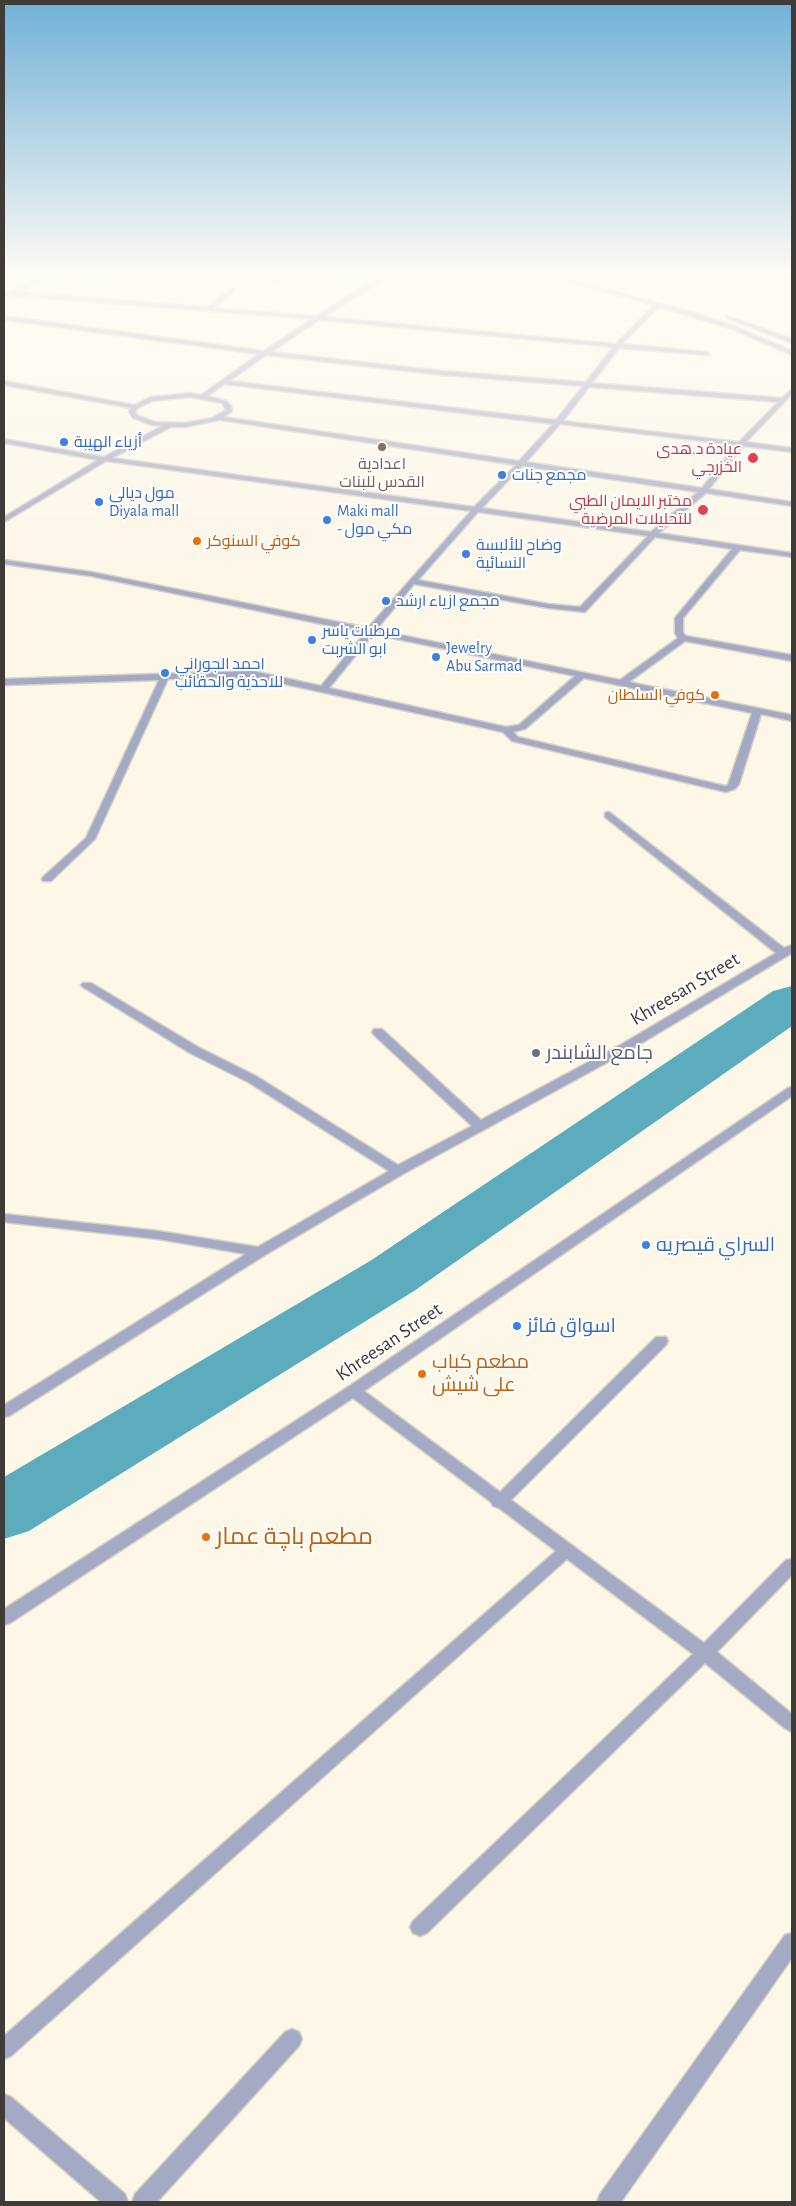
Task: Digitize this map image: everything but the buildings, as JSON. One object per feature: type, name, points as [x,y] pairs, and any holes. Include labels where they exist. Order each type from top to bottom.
[{"type":"street","points":[[204,396],[226,379]]},
{"type":"street","points":[[520,379],[783,400]]},
{"type":"street","points":[[323,689],[412,581],[476,509],[521,464],[559,421],[590,379]]},
{"type":"street","points":[[222,382],[792,450]]},
{"type":"street","points":[[4,383],[135,407]]},
{"type":"street","points":[[412,581],[548,606],[582,610],[654,534],[705,490],[742,443],[792,391]]},
{"type":"street","points":[[204,396],[224,402],[229,407],[229,411],[220,418],[201,424],[169,426],[154,424],[135,417],[132,412],[141,403],[163,397],[204,396]]},
{"type":"street","points":[[220,418],[792,504]]},
{"type":"street","points":[[4,520],[105,459],[169,426]]},
{"type":"street","points":[[4,441],[105,459],[476,509],[792,555]]},
{"type":"street","points":[[738,547],[679,618],[679,633],[683,638],[792,658]]},
{"type":"street","points":[[4,562],[91,574],[792,718]]},
{"type":"street","points":[[621,683],[683,638]]},
{"type":"street","points":[[4,682],[253,674],[506,730],[522,727],[581,676]]},
{"type":"street","points":[[47,879],[90,839],[165,677]]},
{"type":"street","points":[[506,730],[515,739],[726,789],[734,784],[757,711]]},
{"type":"street","points":[[609,814],[788,950]]},
{"type":"street","name":"Khreesan Street","points":[[4,1412],[260,1252],[398,1171],[626,1048],[788,950]]},
{"type":"street","points":[[87,985],[194,1050],[252,1079],[398,1171]]},
{"type":"street","points":[[378,1032],[480,1126]]},
{"type":"street","name":"Khreesan Street","points":[[4,1618],[353,1391],[792,1092]]},
{"type":"street","points":[[4,1218],[158,1235],[260,1252]]},
{"type":"street","points":[[499,1502],[661,1341]]},
{"type":"street","points":[[353,1391],[499,1502],[567,1550],[705,1654],[792,1724]]},
{"type":"street","points":[[4,2049],[567,1550]]},
{"type":"street","points":[[420,1927],[705,1654],[792,1565]]},
{"type":"street","points":[[608,2202],[792,1942]]},
{"type":"street","points":[[142,2202],[292,2039]]},
{"type":"street","points":[[4,2104],[117,2202]]},
{"type":"waterway","points":[[4,1511],[392,1276],[792,1002]]},
{"type":"place","name":"أزياء الهيبة","points":[[64,442]]},
{"type":"place","name":"اعدادية القدس للبنات","points":[[382,447]]},
{"type":"place","name":"عيادة د.هدى الخزرجي","points":[[753,458]]},
{"type":"place","name":"مجمع جنات","points":[[502,475]]},
{"type":"place","name":"مول ديالى Diyala mall","points":[[99,502]]},
{"type":"place","name":"مختبر الايمان الطبي للتحليلات المرضية","points":[[703,510]]},
{"type":"place","name":"Maki mall - مكي مول","points":[[327,520]]},
{"type":"place","name":"كوفي السنوكر","points":[[197,541]]},
{"type":"place","name":"وضاح للألبسة النسائية","points":[[466,554]]},
{"type":"place","name":"مجمع ازياء ارشد","points":[[386,601]]},
{"type":"place","name":"مرطبات ياسر ابو الشربت","points":[[312,640]]},
{"type":"place","name":"Jewelry Abu Sarmad","points":[[436,657]]},
{"type":"place","name":"احمد الجوراني للاحذية والحقائب","points":[[165,673]]},
{"type":"place","name":"كوفي السلطان","points":[[715,695]]},
{"type":"place","name":"جامع الشابندر","points":[[536,1053]]},
{"type":"place","name":"السراي قيصريه","points":[[646,1245]]},
{"type":"place","name":"اسواق فائز","points":[[517,1326]]},
{"type":"place","name":"مطعم كباب على شيش","points":[[422,1374]]},
{"type":"place","name":"مطعم باچة عمار","points":[[206,1537]]}]
